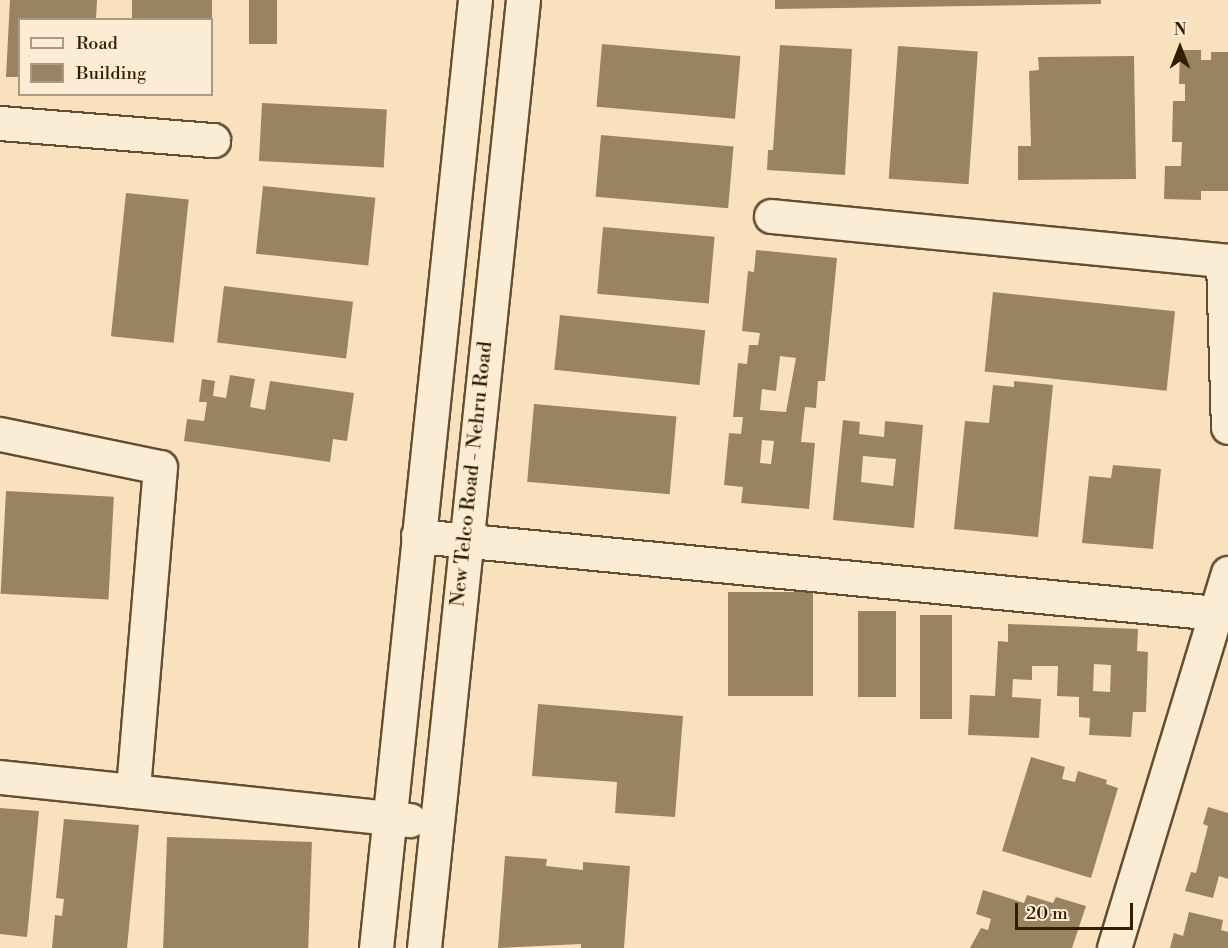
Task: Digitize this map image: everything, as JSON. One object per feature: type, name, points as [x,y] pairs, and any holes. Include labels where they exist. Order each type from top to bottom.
[{"type":"street","points":[[376,948],[475,0]]},
{"type":"street","name":"New Telco Road - Nehru Road","points":[[423,948],[523,0]]},
{"type":"street","points":[[0,123],[213,140]]},
{"type":"street","points":[[771,216],[1226,261],[1228,426]]},
{"type":"street","points":[[0,434],[160,467],[133,791]]},
{"type":"street","points":[[418,536],[1216,613]]},
{"type":"street","points":[[1114,948],[1228,573]]},
{"type":"street","points":[[0,777],[436,823]]},
{"type":"building","points":[[10,0],[97,0],[96,18],[18,18],[18,77],[6,77]]},
{"type":"building","points":[[132,0],[212,0],[212,18],[132,18]]},
{"type":"building","points":[[249,0],[277,0],[277,44],[249,44]]},
{"type":"building","points":[[775,0],[1101,0],[1101,4],[775,9]]},
{"type":"building","points":[[602,44],[740,56],[735,119],[597,107]]},
{"type":"building","points":[[780,45],[852,49],[845,175],[767,170],[768,150],[773,150]]},
{"type":"building","points":[[898,46],[978,52],[969,184],[889,179]]},
{"type":"building","points":[[1180,50],[1201,50],[1201,60],[1211,60],[1211,52],[1228,52],[1228,191],[1201,191],[1201,200],[1164,199],[1165,166],[1181,166],[1182,142],[1172,142],[1173,101],[1185,101],[1185,84],[1179,84]]},
{"type":"building","points":[[1134,56],[1136,179],[1018,180],[1018,146],[1031,146],[1029,71],[1039,70],[1038,57]]},
{"type":"building","points":[[262,103],[387,110],[384,167],[259,161]]},
{"type":"building","points":[[601,135],[733,147],[728,208],[596,197]]},
{"type":"building","points":[[263,186],[375,198],[368,265],[256,254]]},
{"type":"building","points":[[126,193],[189,200],[174,343],[111,336]]},
{"type":"building","points":[[603,227],[715,237],[709,304],[597,294]]},
{"type":"building","points":[[756,250],[837,258],[825,381],[818,381],[816,408],[805,407],[801,442],[815,443],[809,509],[741,503],[743,487],[724,485],[729,433],[741,434],[743,417],[733,417],[738,363],[747,364],[749,345],[758,345],[760,333],[742,331],[748,271],[754,272]],"holes":[[[780,356],[796,358],[786,412],[760,410],[762,389],[776,391]],[[762,440],[774,441],[771,464],[760,463]]]},
{"type":"building","points":[[224,286],[353,302],[346,358],[217,343]]},
{"type":"building","points":[[993,292],[1175,311],[1167,391],[985,372]]},
{"type":"building","points":[[560,315],[705,330],[699,385],[554,370]]},
{"type":"building","points":[[230,375],[255,379],[250,407],[265,410],[270,381],[354,393],[347,441],[333,439],[330,462],[184,441],[187,419],[204,421],[207,402],[199,402],[202,379],[215,381],[213,396],[226,398]]},
{"type":"building","points":[[1014,381],[1053,385],[1038,537],[954,529],[965,421],[989,423],[993,385],[1014,387]]},
{"type":"building","points":[[534,404],[676,416],[670,494],[527,482]]},
{"type":"building","points":[[843,420],[860,422],[859,434],[884,437],[885,421],[923,425],[914,528],[833,520]],"holes":[[[863,456],[896,459],[893,486],[861,482]]]},
{"type":"building","points":[[1113,465],[1161,469],[1153,549],[1082,543],[1089,476],[1111,478]]},
{"type":"building","points":[[6,491],[114,497],[108,600],[1,594]]},
{"type":"building","points":[[728,592],[813,592],[813,696],[728,696]]},
{"type":"building","points":[[858,611],[896,611],[896,697],[858,697]]},
{"type":"building","points":[[920,615],[952,615],[952,719],[920,719]]},
{"type":"building","points":[[1008,624],[1138,629],[1137,651],[1148,652],[1146,712],[1133,712],[1131,737],[1089,735],[1090,718],[1079,717],[1079,697],[1057,696],[1058,666],[1032,666],[1032,680],[1013,679],[1012,697],[1041,699],[1039,738],[968,735],[970,695],[995,696],[998,641],[1008,642]],"holes":[[[1094,664],[1111,665],[1110,692],[1093,691]]]},
{"type":"building","points":[[538,704],[683,716],[675,817],[615,813],[617,782],[532,776]]},
{"type":"building","points":[[1031,757],[1065,767],[1062,779],[1075,782],[1078,771],[1107,780],[1106,784],[1118,788],[1091,878],[1002,851]]},
{"type":"building","points":[[1208,807],[1228,813],[1228,879],[1219,876],[1213,898],[1185,891],[1191,872],[1196,873],[1208,826],[1203,824]]},
{"type":"building","points":[[0,808],[39,811],[27,937],[0,934]]},
{"type":"building","points":[[64,819],[139,825],[127,948],[52,948],[55,915],[62,916],[64,899],[56,898]]},
{"type":"building","points":[[167,837],[312,842],[308,948],[163,948]]},
{"type":"building","points":[[505,856],[547,859],[546,866],[583,870],[583,862],[630,866],[624,948],[581,948],[581,944],[498,948]]},
{"type":"building","points":[[983,890],[1024,903],[1027,895],[1053,903],[1056,897],[1086,906],[1072,948],[970,948],[981,928],[988,930],[991,919],[976,914]]},
{"type":"building","points":[[1189,912],[1223,920],[1221,930],[1228,932],[1228,948],[1170,948],[1174,933],[1183,936]]}]
